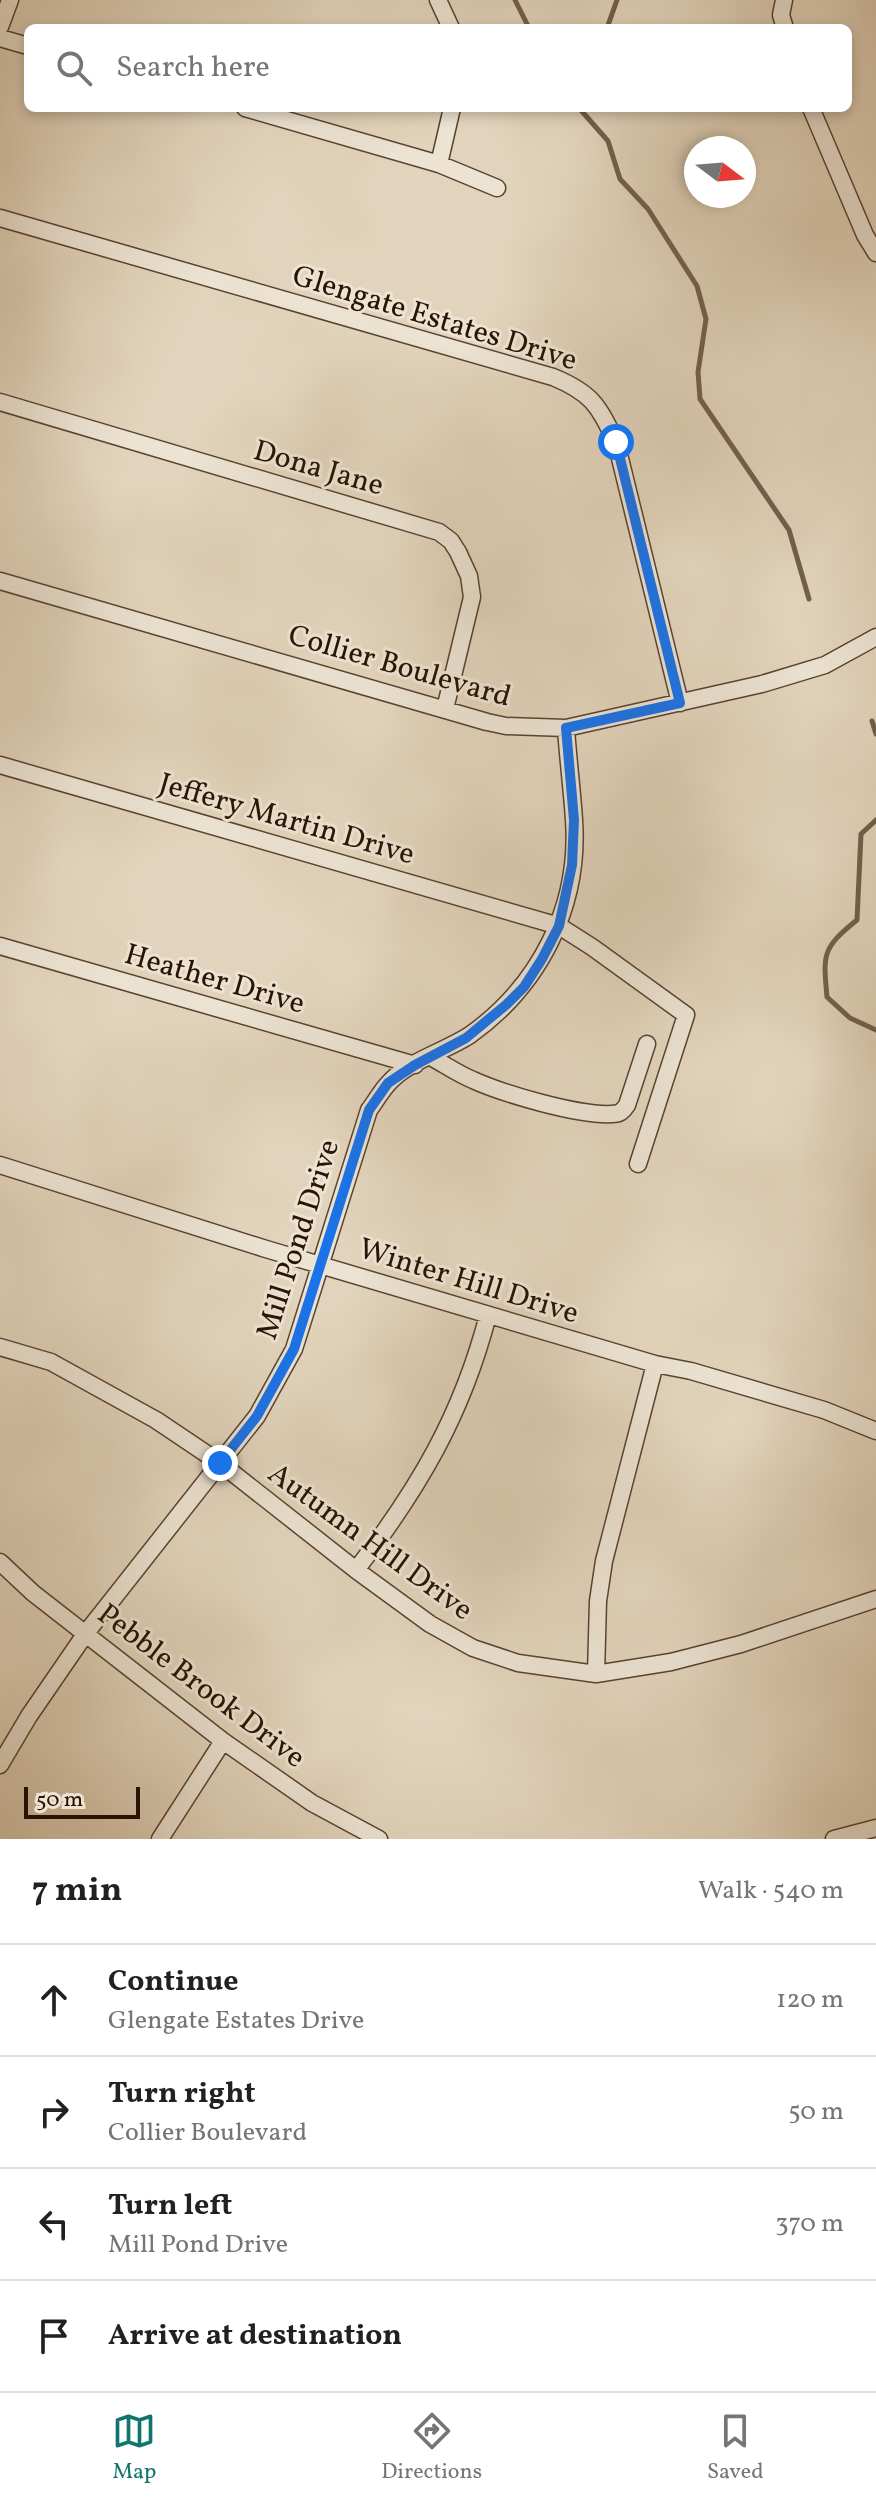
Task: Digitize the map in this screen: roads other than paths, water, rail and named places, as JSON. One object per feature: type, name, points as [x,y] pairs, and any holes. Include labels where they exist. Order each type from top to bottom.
[{"type":"street","points":[[0,27],[10,0]]},
{"type":"street","points":[[438,0],[449,24]]},
{"type":"street","points":[[784,0],[781,15],[784,24]]},
{"type":"street","points":[[0,38],[24,45]]},
{"type":"street","points":[[259,112],[439,164],[497,188]]},
{"type":"street","points":[[439,164],[451,112]]},
{"type":"street","points":[[813,112],[865,235],[876,253]]},
{"type":"street","name":"Glengate Estates Drive","points":[[0,218],[553,377],[579,388],[601,411],[616,442],[680,703]]},
{"type":"street","name":"Dona Jane","points":[[0,402],[439,532],[451,541],[458,552],[469,576],[472,597],[445,709]]},
{"type":"street","name":"Collier Boulevard","points":[[0,581],[506,726],[566,728],[762,684],[825,665],[876,637]]},
{"type":"street","name":"Mill Pond Drive","points":[[0,1765],[29,1716],[86,1633],[257,1416],[294,1349],[369,1110],[388,1083],[477,1030],[524,987],[559,926],[570,879],[574,843],[566,728]]},
{"type":"street","name":"Jeffery Martin Drive","points":[[0,765],[559,926],[686,1015],[638,1164]]},
{"type":"street","name":"Heather Drive","points":[[0,946],[422,1060],[559,1107],[613,1115],[623,1112],[647,1044]]},
{"type":"street","name":"Winter Hill Drive","points":[[0,1165],[488,1315],[824,1410],[876,1431]]},
{"type":"street","points":[[356,1570],[398,1517],[455,1414],[476,1361],[488,1315]]},
{"type":"street","name":"Autumn Hill Drive","points":[[0,1347],[51,1362],[156,1420],[220,1463],[430,1624],[473,1648],[518,1663],[596,1674],[671,1662],[727,1648],[876,1599]]},
{"type":"street","points":[[596,1674],[598,1601],[604,1561],[655,1364]]},
{"type":"street","name":"Pebble Brook Drive","points":[[0,1562],[33,1593],[223,1741],[312,1803],[379,1839]]},
{"type":"street","points":[[160,1839],[223,1741]]},
{"type":"street","points":[[834,1839],[876,1828]]},
{"type":"waterway","points":[[515,0],[527,24]]},
{"type":"waterway","points":[[608,24],[617,0]]},
{"type":"waterway","points":[[583,112],[608,141],[620,179],[648,209],[697,286],[706,319],[698,372],[700,399],[789,530],[809,599]]},
{"type":"waterway","points":[[872,721],[876,734]]},
{"type":"waterway","points":[[876,820],[861,834],[857,920],[831,945],[825,971],[827,997],[850,1018],[876,1030]]}]
